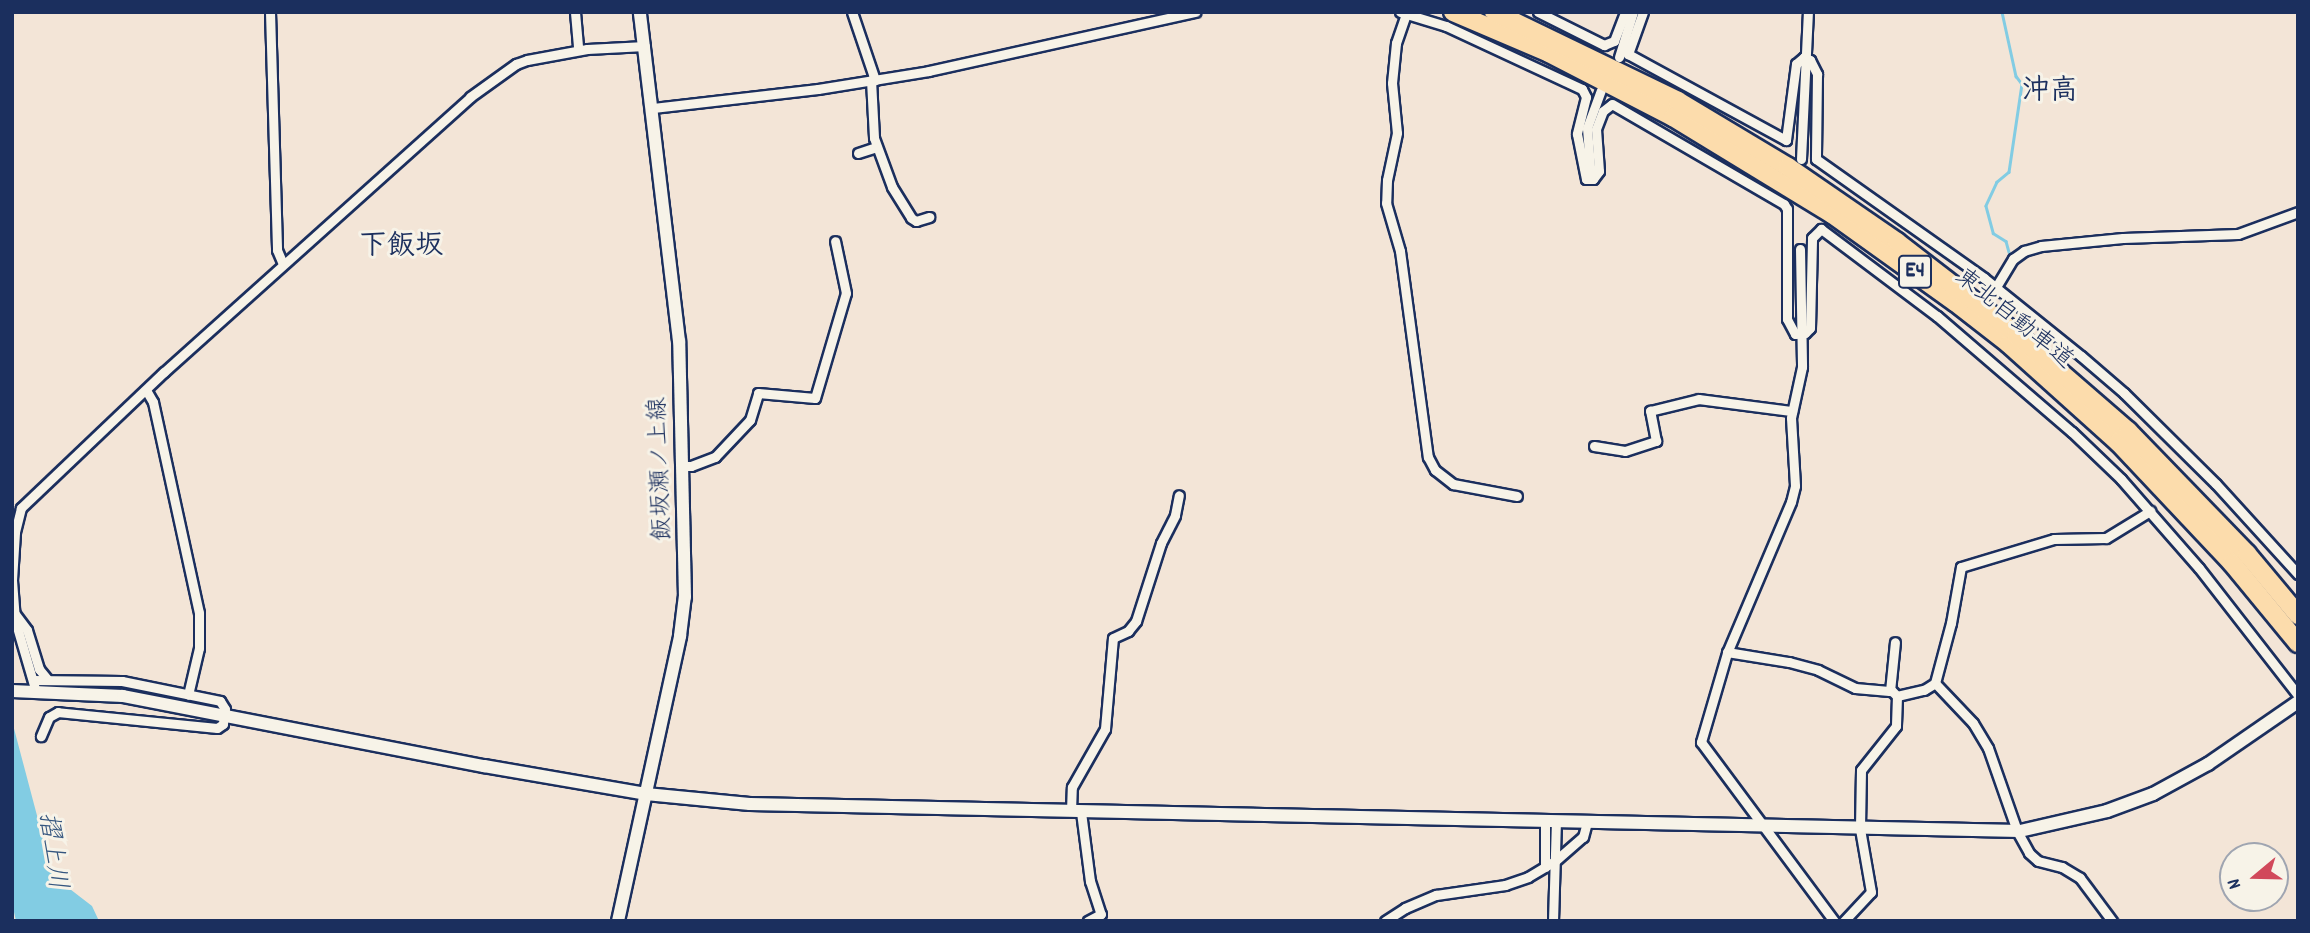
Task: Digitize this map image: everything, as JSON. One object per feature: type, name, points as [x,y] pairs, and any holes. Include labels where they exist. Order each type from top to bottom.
[{"type":"highway","name":"東北自動車道","points":[[1453,12],[1549,53],[1673,117],[1832,214],[1955,302],[2008,344],[2118,442],[2232,563],[2297,642]]},
{"type":"highway","name":"東北自動車道","points":[[1494,12],[1678,101],[1788,167],[1897,242],[2016,334],[2128,431],[2247,554],[2298,615]]},
{"type":"street","points":[[270,12],[277,250],[283,264]]},
{"type":"street","points":[[575,12],[578,50]]},
{"type":"street","name":"飯坂瀬ノ上線","points":[[618,921],[680,636],[685,597],[679,341],[640,12]]},
{"type":"street","points":[[852,12],[873,80],[876,147],[891,187],[911,218],[916,220],[929,217]]},
{"type":"street","points":[[653,108],[678,107],[873,80],[1196,12]]},
{"type":"street","points":[[1538,12],[1604,45],[1614,41],[1625,12]]},
{"type":"street","points":[[1619,57],[1633,12]]},
{"type":"street","points":[[1643,12],[1628,54],[1786,140],[1796,64],[1804,57]]},
{"type":"street","points":[[1801,159],[1808,12]]},
{"type":"street","points":[[1517,496],[1453,484],[1436,470],[1428,457],[1402,260],[1386,203],[1397,133],[1392,83],[1396,43],[1403,13],[1446,26],[1582,89],[1586,97],[1577,134],[1583,174],[1591,179]]},
{"type":"street","points":[[27,689],[15,613],[15,531],[21,508],[414,145],[516,64],[578,50],[645,46]]},
{"type":"street","points":[[1804,57],[1810,60],[1817,74],[1816,159],[1996,287],[2124,393],[2216,484],[2298,574]]},
{"type":"street","points":[[1591,179],[1587,128],[1601,90]]},
{"type":"street","points":[[1591,179],[1599,171],[1597,122],[1605,108],[1612,104],[1784,204],[1787,209],[1787,319],[1790,330],[1800,335]]},
{"type":"street","points":[[858,153],[876,147]]},
{"type":"street","points":[[1996,287],[2013,259],[2024,251],[2040,246],[2123,238],[2238,234],[2298,212]]},
{"type":"street","points":[[1800,335],[1810,328],[1812,238],[1821,229],[1972,345],[2072,432],[2150,511],[2298,695]]},
{"type":"street","points":[[683,466],[691,466],[715,457],[750,420],[758,393],[815,398],[846,293],[835,241]]},
{"type":"street","points":[[1800,249],[1802,367],[1792,411],[1795,486],[1791,502],[1727,652],[1701,742],[1834,921]]},
{"type":"street","points":[[146,390],[153,402],[199,613],[199,648],[188,695]]},
{"type":"street","points":[[1594,446],[1625,451],[1656,442],[1650,411],[1699,399],[1792,411]]},
{"type":"street","points":[[1088,921],[1101,914],[1090,881],[1072,787],[1105,729],[1113,638],[1128,631],[1136,621],[1161,543],[1175,515],[1179,495]]},
{"type":"street","points":[[1727,652],[1818,670],[1858,689],[1894,693],[1931,688],[1935,683],[1951,623],[1961,567],[2053,539],[2106,538],[2150,511]]},
{"type":"street","points":[[15,613],[27,630],[39,669],[48,680]]},
{"type":"street","points":[[1844,921],[1871,892],[1860,829],[1861,769],[1896,726],[1895,642]]},
{"type":"street","points":[[27,689],[48,680],[122,681],[220,701],[225,706],[223,724],[217,728],[58,712],[49,717],[41,736]]},
{"type":"street","points":[[1935,683],[1973,723],[1988,748],[2017,831],[2034,858],[2072,872],[2080,878],[2112,921]]},
{"type":"street","points":[[27,689],[123,696],[484,766],[646,794],[750,804],[2017,831],[2107,811],[2153,794],[2208,764],[2298,702]]},
{"type":"street","points":[[1551,822],[1555,860],[1553,921]]},
{"type":"street","points":[[1545,867],[1551,822]]},
{"type":"street","points":[[1385,921],[1405,908],[1436,895],[1514,883],[1545,867],[1583,838],[1587,822]]},
{"type":"water","points":[[12,721],[53,876],[92,906],[99,921],[16,921],[12,903]]},
{"type":"waterway","points":[[2002,12],[2016,76],[2022,84],[2009,172],[1997,182],[1986,206],[1993,233],[2006,241],[2009,252]]},
{"type":"district","name":"沖高","points":[[2050,93]]},
{"type":"district","name":"下飯坂","points":[[401,248]]},
{"type":"water label","name":"摺上川","points":[[51,851]]}]
